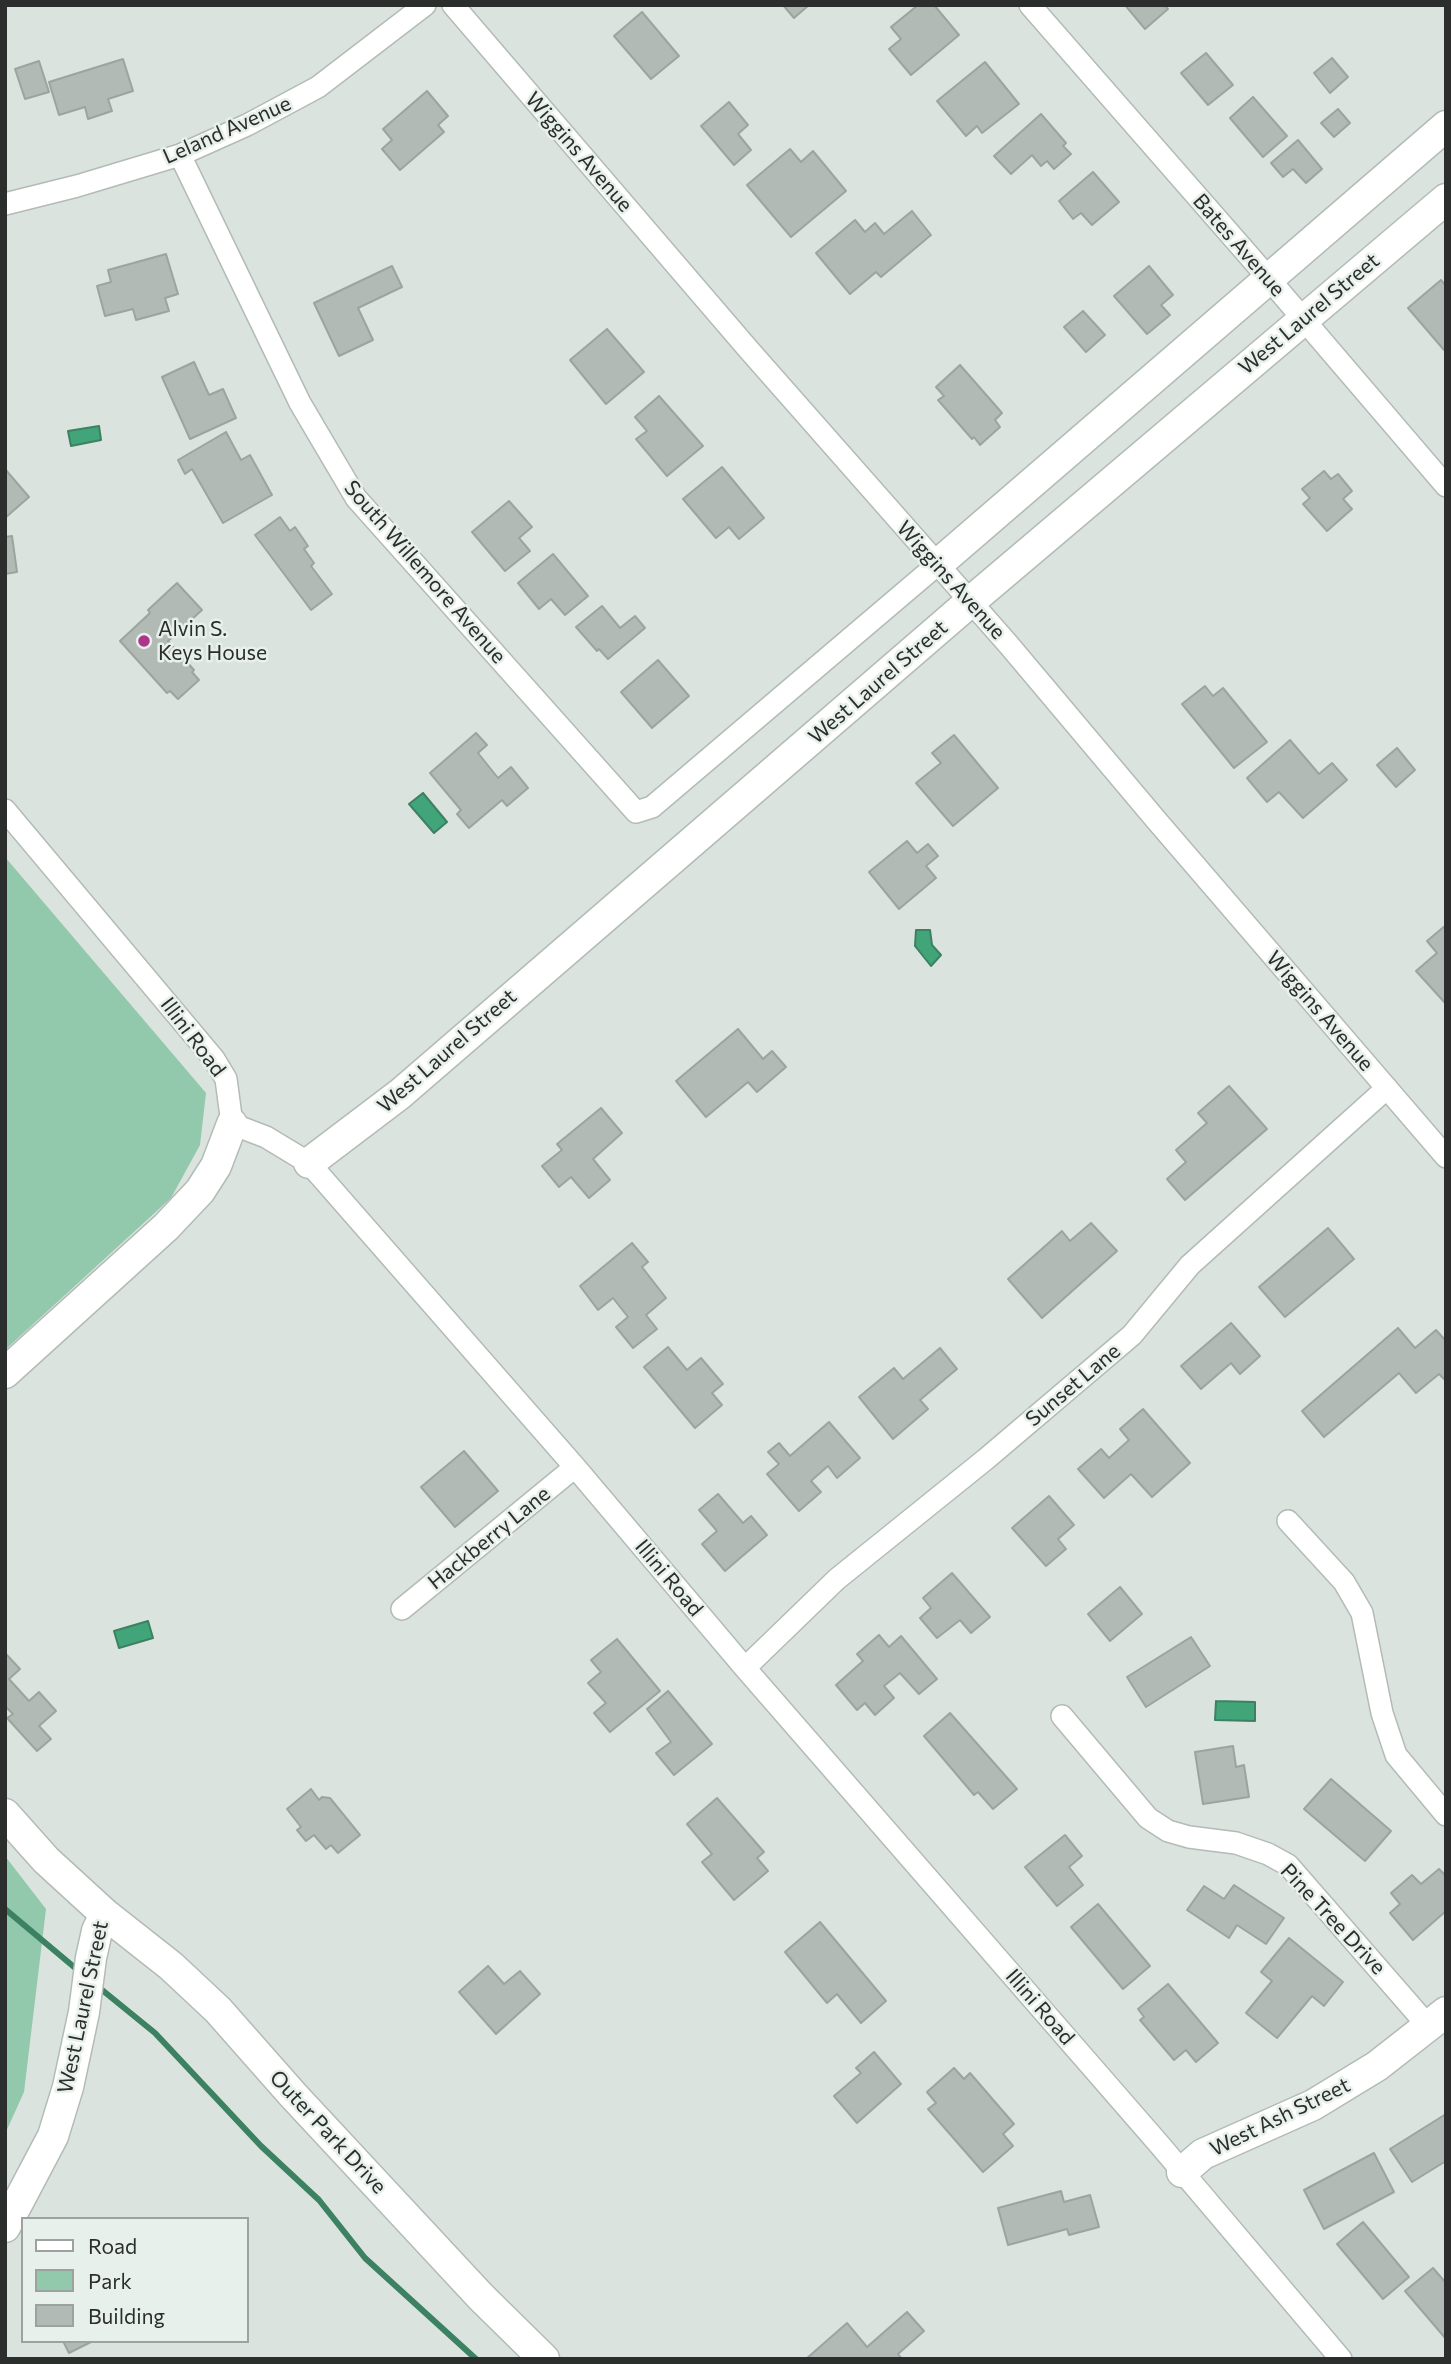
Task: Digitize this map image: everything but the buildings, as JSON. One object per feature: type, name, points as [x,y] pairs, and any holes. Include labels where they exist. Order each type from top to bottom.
[{"type":"street","name":"Leland Avenue","points":[[5,204],[180,155],[247,125],[318,87],[425,5]]},
{"type":"street","name":"Wiggins Avenue","points":[[453,5],[749,350],[970,601],[1387,1088],[1442,1144]]},
{"type":"street","name":"Bates Avenue","points":[[1030,5],[1446,486]]},
{"type":"street","points":[[938,564],[1446,126]]},
{"type":"street","name":"South Willemore Avenue","points":[[180,155],[300,403],[356,498],[636,812],[652,807],[938,564]]},
{"type":"street","name":"West Laurel Street","points":[[309,1163],[400,1094],[970,601],[1446,199]]},
{"type":"street","name":"Illini Road","points":[[5,810],[214,1059],[226,1079],[232,1124],[266,1138],[309,1163],[575,1467],[1341,2359]]},
{"type":"street","name":"Sunset Lane","points":[[745,1668],[837,1579],[986,1459],[1132,1335],[1189,1265],[1387,1088]]},
{"type":"street","points":[[5,1373],[166,1227],[200,1191],[216,1167],[232,1124]]},
{"type":"street","name":"Hackberry Lane","points":[[402,1609],[575,1467]]},
{"type":"street","points":[[1288,1521],[1344,1581],[1362,1613],[1381,1713],[1396,1755],[1446,1815]]},
{"type":"street","name":"Pine Tree Drive","points":[[1062,1716],[1148,1818],[1168,1831],[1189,1837],[1236,1843],[1268,1854],[1288,1865],[1437,2019]]},
{"type":"street","name":"West Laurel Street","points":[[5,1814],[46,1860],[105,1914],[97,1931],[68,2087],[53,2136],[5,2227]]},
{"type":"street","name":"Outer Park Drive","points":[[105,1914],[172,1966],[218,2010],[293,2095],[463,2277],[544,2359]]},
{"type":"street","name":"West Ash Street","points":[[1182,2172],[1203,2154],[1313,2105],[1377,2066],[1437,2019]]},
{"type":"green space","points":[[5,857],[206,1093],[200,1145],[171,1198],[5,1350]]},
{"type":"green space","points":[[5,1856],[46,1909],[24,2092],[5,2134]]},
{"type":"shaded area","points":[[99,426],[101,440],[71,446],[68,431]]},
{"type":"shaded area","points":[[423,793],[447,822],[434,833],[409,804]]},
{"type":"shaded area","points":[[916,930],[930,930],[932,945],[941,955],[931,966],[915,946]]},
{"type":"shaded area","points":[[148,1621],[153,1638],[119,1648],[114,1631]]},
{"type":"shaded area","points":[[1216,1701],[1255,1702],[1255,1721],[1215,1720]]},
{"type":"waterway","points":[[5,1909],[80,1972]]},
{"type":"waterway","points":[[96,1985],[155,2033],[261,2146],[319,2200],[365,2258],[476,2359]]},
{"type":"place","name":"Alvin S. Keys House","points":[[144,641]]}]
